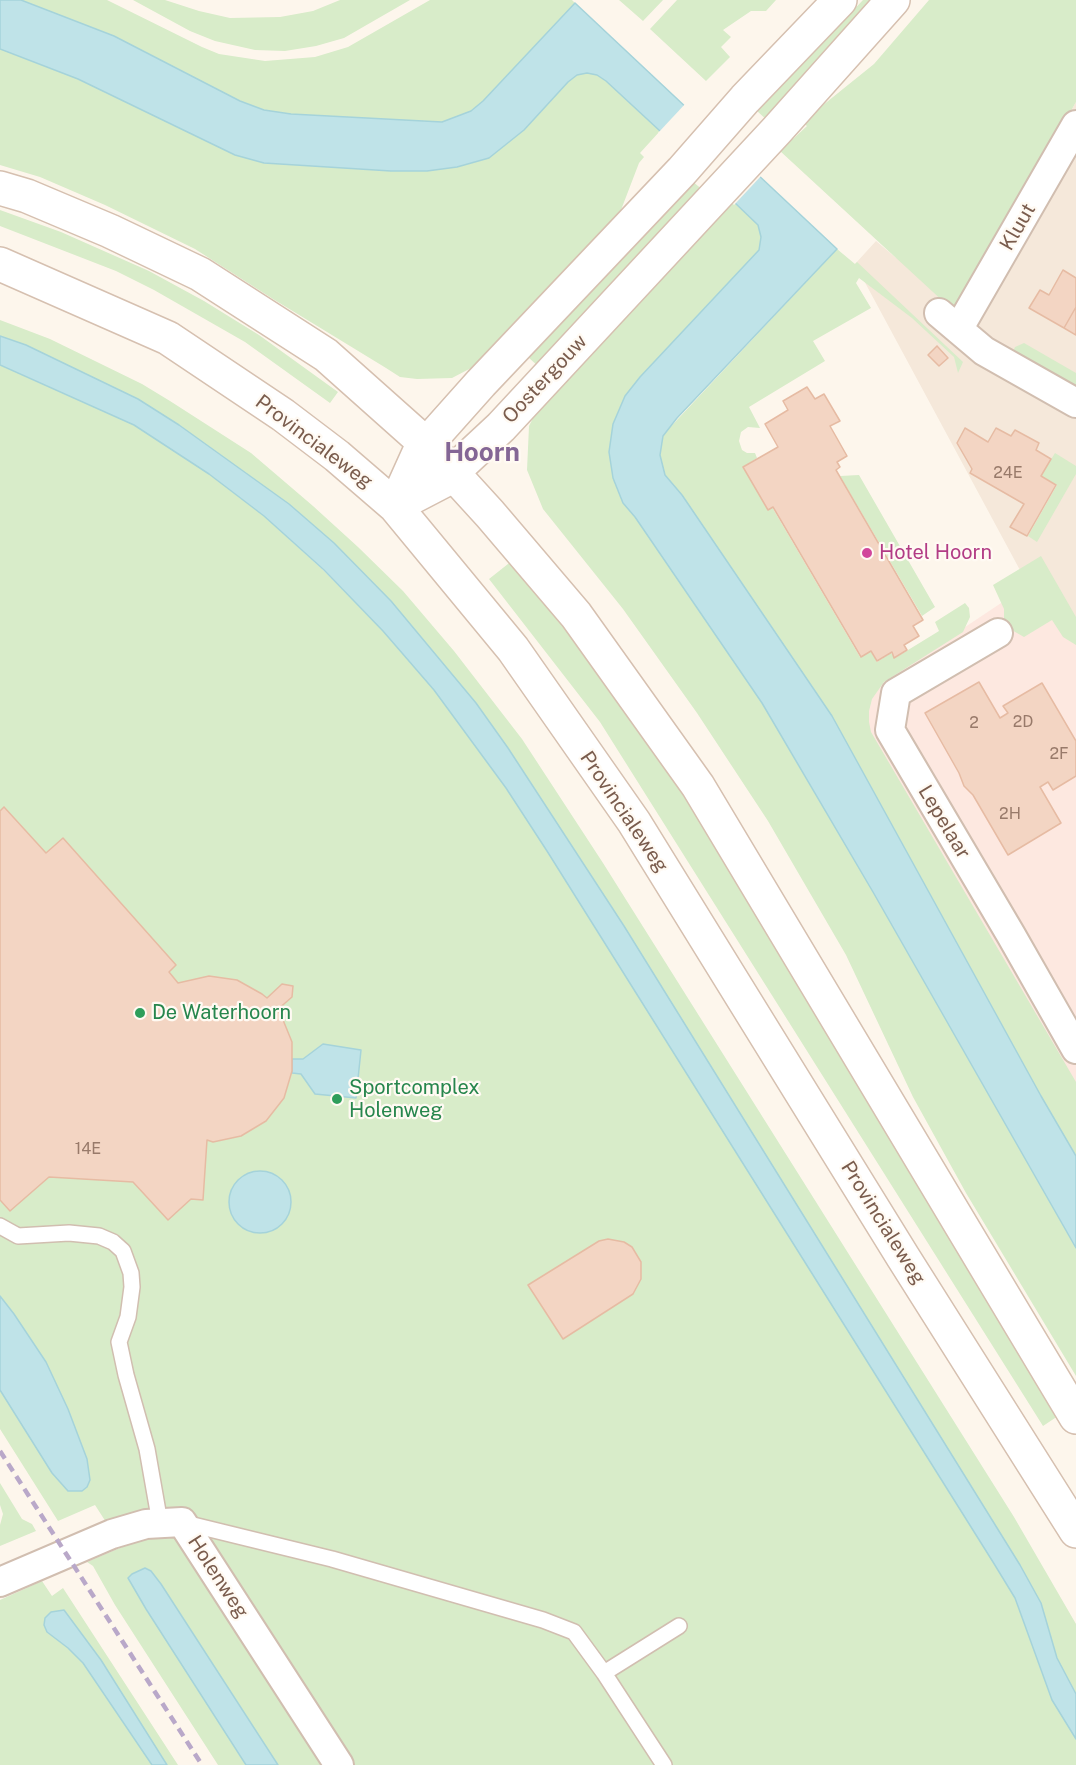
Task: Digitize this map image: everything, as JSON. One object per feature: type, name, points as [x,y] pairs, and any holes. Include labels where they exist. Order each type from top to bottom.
[{"type":"main road","points":[[395,506],[418,455],[480,383],[682,171],[745,99],[840,0]]},
{"type":"main road","name":"Oostergouw","points":[[395,506],[443,481],[501,427],[777,130],[893,0]]},
{"type":"main road","points":[[0,188],[27,196],[110,231],[200,274],[326,355],[427,445],[490,514],[576,615],[698,786],[1076,1417]]},
{"type":"main road","name":"Provincialeweg","points":[[0,264],[168,338],[283,415],[337,456],[395,506],[513,649],[634,822],[903,1257],[1076,1531]]},
{"type":"street","name":"Kluut","points":[[1076,125],[949,320],[984,351],[1076,403]]},
{"type":"street","name":"Lepelaar","points":[[998,633],[896,693],[890,730],[1076,1049]]},
{"type":"street","points":[[0,1582],[112,1534],[146,1524],[171,1522]]},
{"type":"street","name":"Holenweg","points":[[171,1522],[339,1765]]},
{"type":"lane","points":[[0,1226],[18,1236],[69,1233],[99,1236],[113,1242],[123,1251],[131,1272],[132,1287],[128,1317],[119,1342],[147,1449],[171,1522],[332,1559],[543,1620],[574,1632],[604,1673],[664,1765]]},
{"type":"lane","points":[[604,1673],[679,1626]]},
{"type":"shaded area","points":[[1076,102],[1076,628],[1028,585],[855,264],[876,241],[895,257],[968,291]]},
{"type":"shaded area","points":[[1028,585],[1076,628],[1076,1156],[832,716]]},
{"type":"green space","points":[[21,0],[107,0],[219,54],[265,61],[315,57],[348,47],[430,0],[572,0],[575,3],[483,101],[471,111],[442,122],[291,114],[264,110],[240,101],[114,36]]},
{"type":"green space","points":[[133,0],[165,0],[230,18],[280,17],[313,11],[340,0],[410,0],[344,38],[285,51],[255,50],[215,41],[190,31]]},
{"type":"green space","points":[[619,0],[663,0],[643,21]]},
{"type":"green space","points":[[677,0],[776,0],[766,11],[751,11],[723,30],[731,37],[721,47],[730,57],[706,81],[650,29]]},
{"type":"green space","points":[[863,0],[878,0],[769,122],[757,111]]},
{"type":"green space","points":[[929,0],[1076,0],[1076,102],[959,306],[953,307],[946,304],[780,151],[807,126],[802,122],[874,64]]},
{"type":"green space","points":[[0,49],[78,79],[235,155],[427,171],[524,130],[568,82],[577,75],[587,73],[598,75],[606,81],[660,131],[640,153],[644,157],[639,163],[621,210],[485,357],[473,367],[452,378],[400,377],[195,249],[105,205],[40,177],[0,165]]},
{"type":"green space","points":[[692,181],[704,191],[539,367],[528,357]]},
{"type":"green space","points":[[733,201],[758,225],[761,237],[759,250],[625,396],[623,503],[635,517],[762,703],[873,892],[1076,1248],[1076,1376],[966,1193],[913,1097],[846,955],[768,821],[697,713],[623,609],[543,509],[527,470],[529,426],[545,395]]},
{"type":"green space","points":[[0,210],[61,232],[149,271],[259,335],[338,392],[330,403],[245,342],[154,290],[116,271],[0,226]]},
{"type":"green space","points":[[837,249],[855,264],[857,262],[963,362],[958,373],[954,357],[912,318],[859,278],[856,283],[871,308],[813,341],[825,361],[749,407],[760,428],[748,427],[741,432],[739,441],[742,450],[755,453],[757,458],[743,467],[768,509],[772,507],[860,657],[871,651],[877,662],[891,653],[895,658],[939,631],[935,622],[965,603],[969,608],[970,617],[963,632],[884,682],[872,699],[869,722],[871,732],[1076,1082],[1076,1156],[832,716],[682,495],[665,475],[660,455],[662,436]]},
{"type":"green space","points":[[0,320],[50,339],[142,384],[251,453],[358,547],[403,591],[454,651],[522,739],[603,863],[1014,1517],[1076,1624],[1076,1694],[1057,1658],[1041,1603],[1020,1565],[624,926],[508,748],[475,703],[391,601],[334,543],[289,504],[179,425],[138,399],[26,345],[0,336]]},
{"type":"green space","points":[[1024,343],[1076,373],[1076,389],[1013,352],[1015,347]]},
{"type":"green space","name":"Sportcomplex Holenweg","points":[[0,365],[134,425],[209,474],[264,516],[323,570],[383,631],[434,690],[506,788],[547,851],[1015,1598],[1052,1700],[1076,1739],[1076,1765],[261,1765],[132,1574],[128,1578],[146,1609],[246,1765],[218,1765],[115,1605],[93,1566],[87,1562],[122,1547],[95,1505],[58,1521],[0,1429],[0,1390],[52,1473],[68,1491],[0,1357]]},
{"type":"green space","points":[[1055,453],[1076,466],[1076,474],[1037,542],[1028,536],[1057,485],[1041,476]]},
{"type":"green space","points":[[859,475],[935,607],[922,616],[840,476]]},
{"type":"green space","points":[[1041,556],[1076,617],[1076,645],[1063,637],[1052,620],[1024,637],[1010,629],[1004,621],[1004,609],[993,585]]},
{"type":"green space","points":[[513,560],[564,618],[685,794],[1058,1416],[1043,1426],[600,722],[489,579]]},
{"type":"green space","points":[[0,1483],[22,1519],[32,1524],[36,1531],[0,1546],[0,1525],[3,1514],[0,1505]]},
{"type":"green space","points":[[42,1581],[52,1596],[63,1588],[178,1765],[167,1765],[101,1660],[64,1610],[51,1612],[47,1632],[83,1663],[152,1765],[0,1765],[0,1600]]},
{"type":"water","points":[[0,0],[21,0],[114,36],[240,101],[264,110],[291,114],[442,122],[471,111],[483,101],[575,3],[837,249],[677,418],[663,436],[660,455],[665,475],[682,495],[832,716],[1076,1156],[1076,1248],[873,892],[762,703],[635,517],[623,503],[613,478],[609,452],[613,424],[625,396],[759,250],[761,237],[758,225],[660,131],[597,75],[587,73],[577,75],[524,130],[489,158],[457,167],[427,171],[391,171],[264,163],[235,155],[78,79],[0,49]]},
{"type":"water","points":[[0,336],[26,345],[138,399],[179,425],[289,504],[334,543],[391,601],[476,703],[624,926],[1020,1565],[1041,1603],[1057,1658],[1076,1694],[1076,1739],[1052,1700],[1015,1598],[993,1562],[547,851],[506,788],[434,690],[383,631],[324,570],[264,516],[209,474],[134,425],[0,365]]},
{"type":"water","points":[[323,1044],[361,1050],[356,1098],[315,1094],[301,1074],[292,1073],[292,1059],[303,1059]]},
{"type":"water","points":[[254,1171],[266,1171],[282,1180],[289,1190],[291,1202],[289,1214],[282,1224],[266,1233],[254,1233],[243,1228],[234,1219],[229,1208],[229,1196],[234,1185],[243,1176]]},
{"type":"water","points":[[0,1296],[46,1362],[68,1409],[87,1459],[90,1480],[82,1491],[68,1491],[52,1473],[0,1390]]},
{"type":"water","points":[[145,1568],[151,1571],[161,1584],[278,1765],[246,1765],[128,1578]]},
{"type":"water","points":[[64,1610],[101,1660],[167,1765],[152,1765],[83,1663],[47,1632],[44,1625],[45,1618],[51,1612]]},
{"type":"pier","points":[[686,103],[762,175],[734,205],[658,133]]},
{"type":"building","points":[[1063,270],[1076,278],[1076,307],[1064,328],[1029,308],[1040,290],[1049,295]]},
{"type":"building","points":[[1076,307],[1076,335],[1064,328]]},
{"type":"building","points":[[937,346],[948,358],[939,366],[928,355]]},
{"type":"building","points":[[807,387],[815,399],[824,394],[840,421],[830,426],[847,456],[837,462],[840,467],[836,470],[923,620],[913,626],[919,636],[904,645],[907,650],[894,658],[892,652],[877,661],[871,651],[861,657],[773,507],[768,510],[743,467],[778,447],[765,424],[788,410],[783,401]]},
{"type":"building","points":[[965,428],[988,442],[996,428],[1011,436],[1015,430],[1039,443],[1036,450],[1051,459],[1041,476],[1056,485],[1027,536],[1010,527],[1024,504],[970,473],[972,469],[957,443]]},
{"type":"building","points":[[979,682],[1000,718],[1008,713],[1003,706],[1042,683],[1076,741],[1076,776],[1053,790],[1048,782],[1040,787],[1061,823],[1008,855],[973,795],[964,786],[925,713]]},
{"type":"building","name":"De Waterhoorn","points":[[4,807],[46,853],[63,838],[176,965],[169,972],[178,983],[209,976],[237,980],[267,998],[282,984],[293,986],[292,997],[277,1010],[292,1042],[292,1071],[284,1098],[266,1121],[241,1136],[213,1142],[207,1140],[203,1200],[191,1199],[168,1220],[133,1182],[49,1177],[10,1211],[0,1200],[0,811]]},
{"type":"building","points":[[608,1239],[624,1242],[632,1247],[641,1262],[641,1279],[633,1294],[563,1339],[528,1285],[599,1241]]},
{"type":"railway","points":[[0,1451],[202,1765]]},
{"type":"place","name":"Hotel Hoorn","points":[[867,553]]},
{"type":"place","name":"De Waterhoorn","points":[[140,1013]]},
{"type":"place","name":"Sportcomplex Holenweg","points":[[337,1099]]},
{"type":"district","name":"Hoorn","points":[[482,453]]}]
